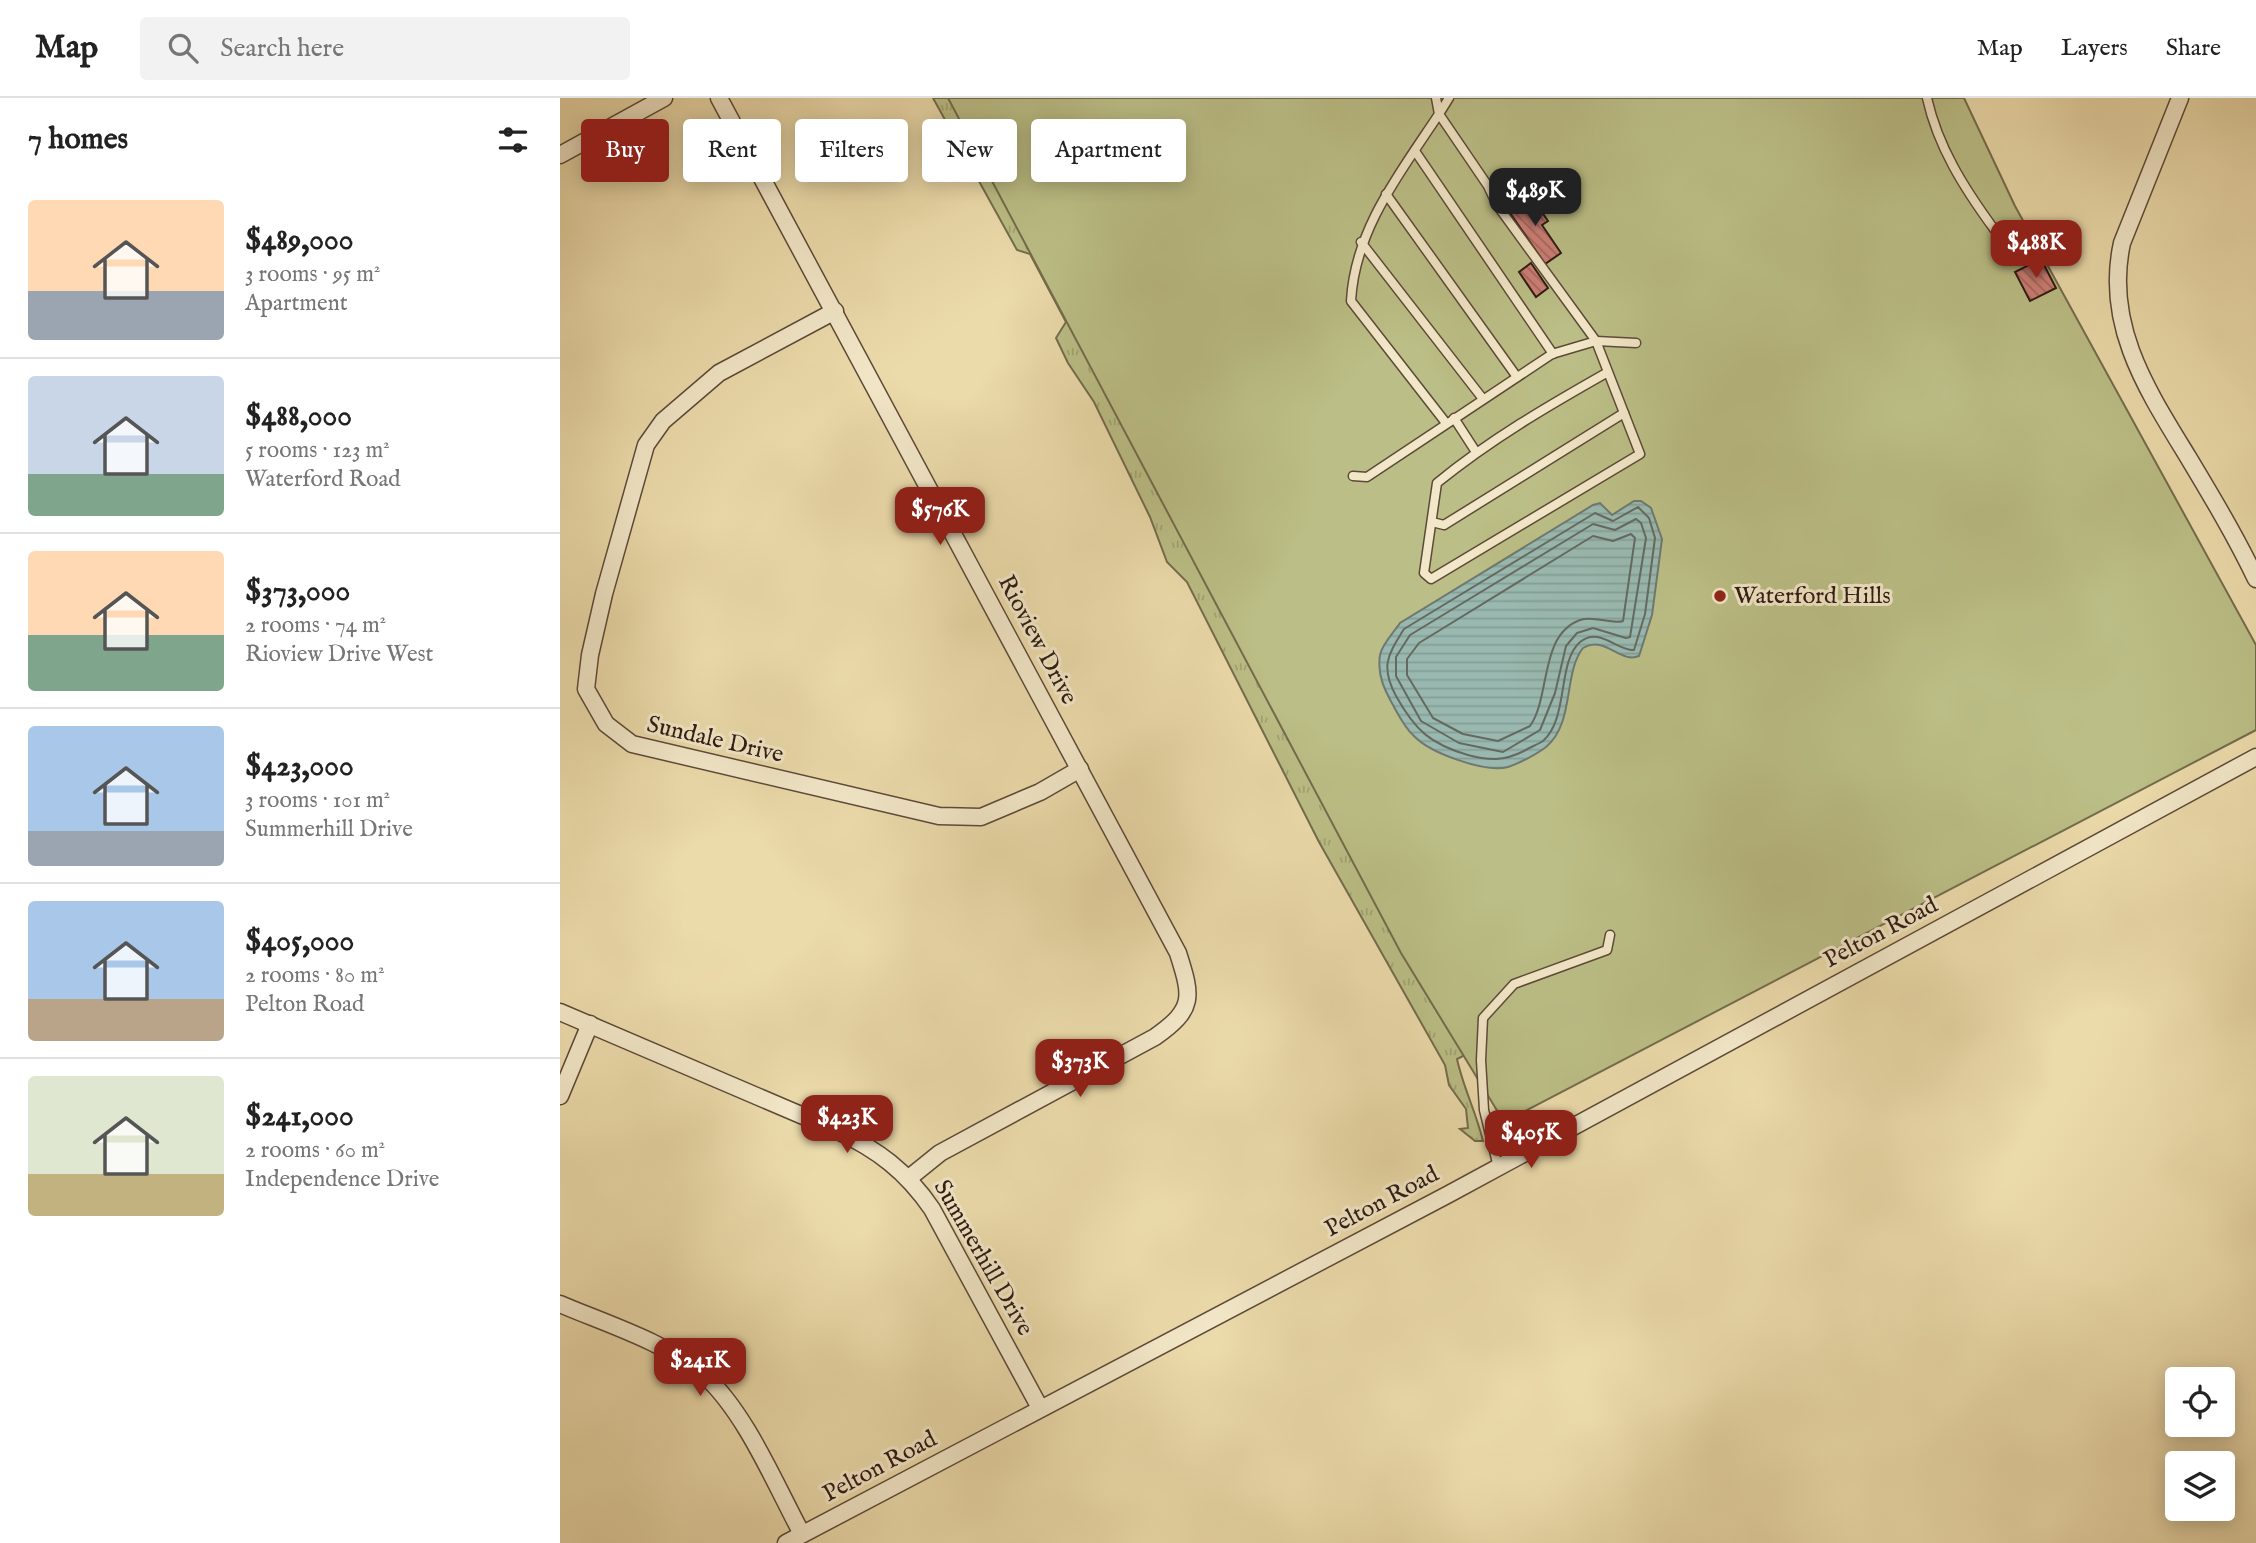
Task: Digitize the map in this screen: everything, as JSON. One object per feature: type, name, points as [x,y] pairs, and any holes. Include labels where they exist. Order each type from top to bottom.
[{"type":"street","points":[[560,155],[664,98]]},
{"type":"street","name":"Rioview Drive","points":[[719,98],[1178,953],[1188,984],[1186,1010],[1175,1024],[1156,1037],[940,1153],[909,1178]]},
{"type":"street","points":[[2180,98],[2122,243],[2116,288],[2119,313],[2135,364],[2148,392],[2226,521],[2256,579]]},
{"type":"street","name":"Sundale Drive","points":[[835,311],[719,373],[672,412],[646,445],[634,479],[590,655],[586,689],[599,714],[632,744],[939,816],[981,817],[1040,792],[1080,769]]},
{"type":"street","name":"Pelton Road","points":[[786,1543],[1498,1167],[2256,757]]},
{"type":"street","name":"Summerhill Drive","points":[[560,1012],[873,1148],[909,1178],[961,1259],[1040,1408]]},
{"type":"street","points":[[560,1096],[590,1024]]},
{"type":"street","points":[[560,1304],[683,1360],[704,1375],[740,1421],[802,1534]]},
{"type":"lane","points":[[1436,98],[1439,114],[1504,215],[1596,341],[1640,454],[1431,579],[1424,573],[1437,483],[1476,452],[1608,372]]},
{"type":"lane","points":[[1449,98],[1386,194],[1361,242],[1352,271],[1351,301],[1476,452]]},
{"type":"lane","points":[[1927,98],[1935,134],[1973,200],[1994,229]]},
{"type":"lane","points":[[1415,151],[1553,354]]},
{"type":"lane","points":[[1386,194],[1517,377]]},
{"type":"lane","points":[[1361,242],[1483,399]]},
{"type":"lane","points":[[1353,476],[1367,477],[1553,354],[1596,341],[1636,343]]},
{"type":"lane","points":[[1432,522],[1444,525],[1624,413]]},
{"type":"lane","points":[[1498,1167],[1484,1110],[1481,1060],[1483,1018],[1514,984],[1607,950],[1610,936]]},
{"type":"green space","points":[[933,98],[993,98],[1003,119],[945,119]]},
{"type":"green space","name":"Waterford Hills","points":[[948,98],[1964,98],[2015,206],[2256,645],[2256,730],[1504,1122],[1401,953],[993,182],[1017,182],[1017,119],[959,119]]},
{"type":"green space","points":[[1017,146],[1031,174],[1031,182],[1035,182],[1469,1053],[1457,1059],[1483,1141],[1475,1141],[1460,1129],[1468,1128],[1466,1109],[1449,1085],[1445,1065],[1319,842],[1187,582],[1167,562],[1150,517],[1094,402],[1068,363],[1056,338],[1066,322],[1030,254],[1017,250],[979,182],[1017,182]]},
{"type":"water","points":[[1634,501],[1641,501],[1651,508],[1662,539],[1652,615],[1639,656],[1625,656],[1598,645],[1583,648],[1577,658],[1565,712],[1555,737],[1538,753],[1508,767],[1486,767],[1458,760],[1432,749],[1414,736],[1402,722],[1379,669],[1381,651],[1400,623],[1593,505],[1600,503],[1612,515]]},
{"type":"building","points":[[1530,195],[1548,221],[1542,225],[1561,253],[1545,264],[1508,210]]},
{"type":"building","points":[[2041,259],[2056,288],[2030,301],[2015,272]]},
{"type":"building","points":[[1531,263],[1548,288],[1536,297],[1519,272]]},
{"type":"place","name":"Waterford Hills","points":[[1720,596]]}]
